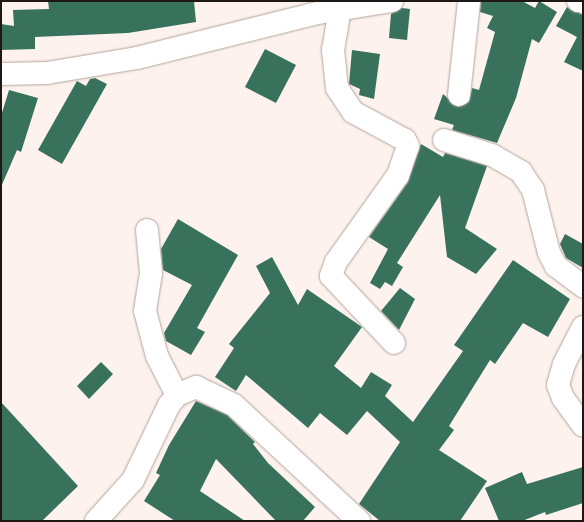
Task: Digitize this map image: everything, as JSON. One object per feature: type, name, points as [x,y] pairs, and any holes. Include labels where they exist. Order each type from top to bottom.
[{"type":"street","points":[[1,74],[47,73],[137,58],[340,9],[392,1]]},
{"type":"street","points":[[459,95],[469,1]]},
{"type":"street","points":[[578,1],[583,2]]},
{"type":"street","points":[[340,9],[333,50],[339,93],[353,112],[405,140],[408,146],[398,175],[336,262],[332,276],[394,343]]},
{"type":"street","points":[[444,140],[492,155],[521,172],[533,190],[549,253],[556,266],[583,286]]},
{"type":"street","points":[[147,230],[151,273],[145,311],[157,356],[177,395]]},
{"type":"street","points":[[583,327],[564,364],[558,385],[563,398],[583,426]]},
{"type":"street","points":[[96,521],[133,480],[177,395],[196,388],[234,405],[359,521]]},
{"type":"building","points":[[48,1],[194,1],[196,22],[128,33],[35,37],[35,49],[1,50],[1,24],[14,26],[13,10],[49,9]]},
{"type":"building","points":[[481,1],[522,1],[535,8],[539,1],[557,12],[539,43],[532,39],[516,98],[497,143],[452,130],[454,125],[434,119],[443,94],[458,107],[469,102],[472,88],[479,90],[495,32],[487,28],[493,16],[480,12]]},
{"type":"building","points":[[567,7],[583,15],[583,71],[564,62],[577,37],[556,26]]},
{"type":"building","points":[[402,8],[410,9],[407,40],[389,38],[391,14]]},
{"type":"building","points":[[265,49],[296,65],[276,103],[245,87]]},
{"type":"building","points":[[352,50],[380,54],[374,99],[359,95],[360,89],[349,84]]},
{"type":"building","points":[[95,78],[107,84],[62,164],[38,150],[77,81],[86,86],[90,79]]},
{"type":"building","points":[[9,90],[38,98],[21,152],[17,150],[1,187],[1,116]]},
{"type":"building","points":[[421,144],[443,157],[445,153],[487,166],[465,228],[497,249],[476,274],[447,257],[440,195],[397,263],[403,267],[392,286],[385,282],[380,289],[370,283],[388,249],[369,237],[408,182]]},
{"type":"building","points":[[178,219],[238,255],[197,328],[205,332],[191,355],[166,341],[164,333],[192,285],[163,270],[161,249]]},
{"type":"building","points":[[565,234],[583,244],[583,268],[566,258],[560,244]]},
{"type":"building","points":[[272,257],[298,305],[307,289],[362,327],[334,366],[361,388],[371,372],[392,385],[385,396],[413,422],[463,351],[454,345],[513,260],[570,299],[548,337],[523,323],[495,364],[490,360],[449,426],[454,430],[439,450],[487,481],[460,521],[380,521],[359,504],[400,442],[367,411],[347,435],[320,413],[308,428],[246,375],[236,391],[215,377],[234,348],[229,344],[270,293],[256,266]]},
{"type":"building","points":[[400,288],[415,299],[399,330],[381,311]]},
{"type":"building","points":[[101,362],[113,374],[89,399],[77,386]]},
{"type":"building","points":[[196,401],[227,415],[255,442],[253,444],[268,463],[315,507],[303,521],[276,521],[216,459],[200,491],[245,521],[175,521],[144,501],[160,475],[156,473],[169,445]]},
{"type":"building","points":[[1,402],[78,486],[42,521],[1,521]]},
{"type":"building","points":[[583,467],[583,503],[546,515],[545,512],[522,521],[499,521],[485,488],[522,472],[527,484]]}]
